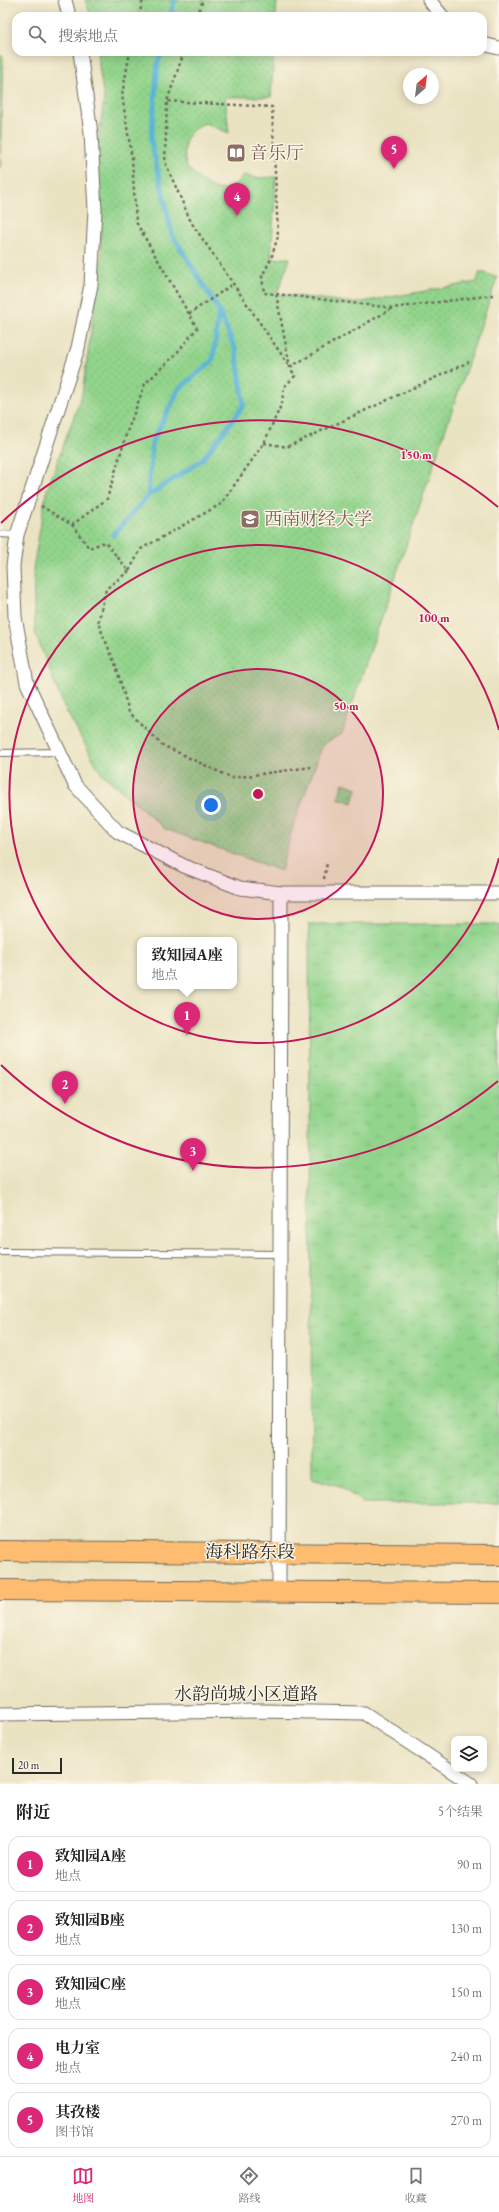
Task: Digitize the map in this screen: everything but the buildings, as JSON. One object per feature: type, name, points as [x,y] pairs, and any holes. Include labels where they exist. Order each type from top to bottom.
[{"type":"main road","name":"海科路东段","points":[[0,1551],[279,1552],[499,1555]]},
{"type":"main road","points":[[0,1590],[499,1593]]},
{"type":"street","points":[[65,0],[68,12]]},
{"type":"street","points":[[429,0],[439,12]]},
{"type":"street","points":[[487,45],[499,48]]},
{"type":"street","points":[[81,56],[91,133],[94,173],[95,210],[91,284],[78,348],[17,535],[13,566],[15,617],[26,683],[75,785],[118,832],[184,866],[240,888],[281,893],[499,893]]},
{"type":"street","points":[[279,1592],[281,893]]},
{"type":"street","name":"水韵尚城小区道路","points":[[0,1714],[261,1711],[364,1714],[471,1784]]},
{"type":"lane","points":[[0,534],[17,535]]},
{"type":"lane","points":[[0,752],[59,752]]},
{"type":"lane","points":[[0,1252],[281,1254]]},
{"type":"path","points":[[140,12],[143,0]]},
{"type":"path","points":[[198,12],[203,0]]},
{"type":"path","points":[[72,525],[107,499],[126,432],[145,384],[176,354],[197,328],[136,222],[132,159],[122,95],[129,56]]},
{"type":"path","points":[[183,56],[167,101],[165,162],[191,222],[295,376],[284,387],[282,403],[264,442],[221,504],[141,548],[129,571],[106,589],[98,623],[116,666],[129,712],[162,745],[232,778],[311,767]]},
{"type":"path","points":[[167,101],[272,107],[278,236],[271,259],[262,276],[264,293],[393,308],[493,295]]},
{"type":"path","points":[[189,314],[234,284]]},
{"type":"path","points":[[276,294],[290,367]]},
{"type":"path","points":[[290,367],[393,308]]},
{"type":"path","points":[[264,442],[287,447],[469,362]]},
{"type":"path","points":[[29,498],[72,525],[89,548],[105,542],[129,571]]},
{"type":"green space","points":[[85,0],[277,0],[276,12],[90,12]]},
{"type":"green space","points":[[0,54],[3,56],[0,168]]},
{"type":"green space","points":[[98,56],[274,56],[271,97],[225,97],[229,133],[205,123],[192,131],[189,135],[186,140],[185,152],[186,166],[207,185],[214,188],[228,188],[244,175],[256,178],[276,177],[271,259],[290,258],[277,294],[356,303],[477,282],[480,271],[497,278],[342,734],[323,744],[292,829],[281,871],[165,829],[101,773],[64,707],[35,633],[33,569],[46,493],[82,394],[102,255],[93,173],[104,100]]},
{"type":"green space","points":[[343,783],[357,788],[353,803],[338,798]]},
{"type":"green space","points":[[309,924],[499,924],[499,1503],[363,1503],[340,1486],[312,1478]]},
{"type":"waterway","points":[[171,12],[175,0]]},
{"type":"waterway","points":[[113,535],[148,496],[202,460],[244,405],[236,351],[219,311],[172,234],[151,141],[160,56]]},
{"type":"waterway","points":[[148,496],[152,442],[179,389],[213,360],[219,312]]},
{"type":"place","name":"音乐厅","points":[[236,153]]},
{"type":"place","name":"其孜楼","points":[[394,169]]},
{"type":"place","name":"电力室","points":[[237,216]]},
{"type":"place","name":"西南财经大学","points":[[250,519]]},
{"type":"place","name":"致知园A座","points":[[187,1035]]},
{"type":"place","name":"致知园B座","points":[[65,1104]]},
{"type":"place","name":"致知园C座","points":[[193,1171]]}]
